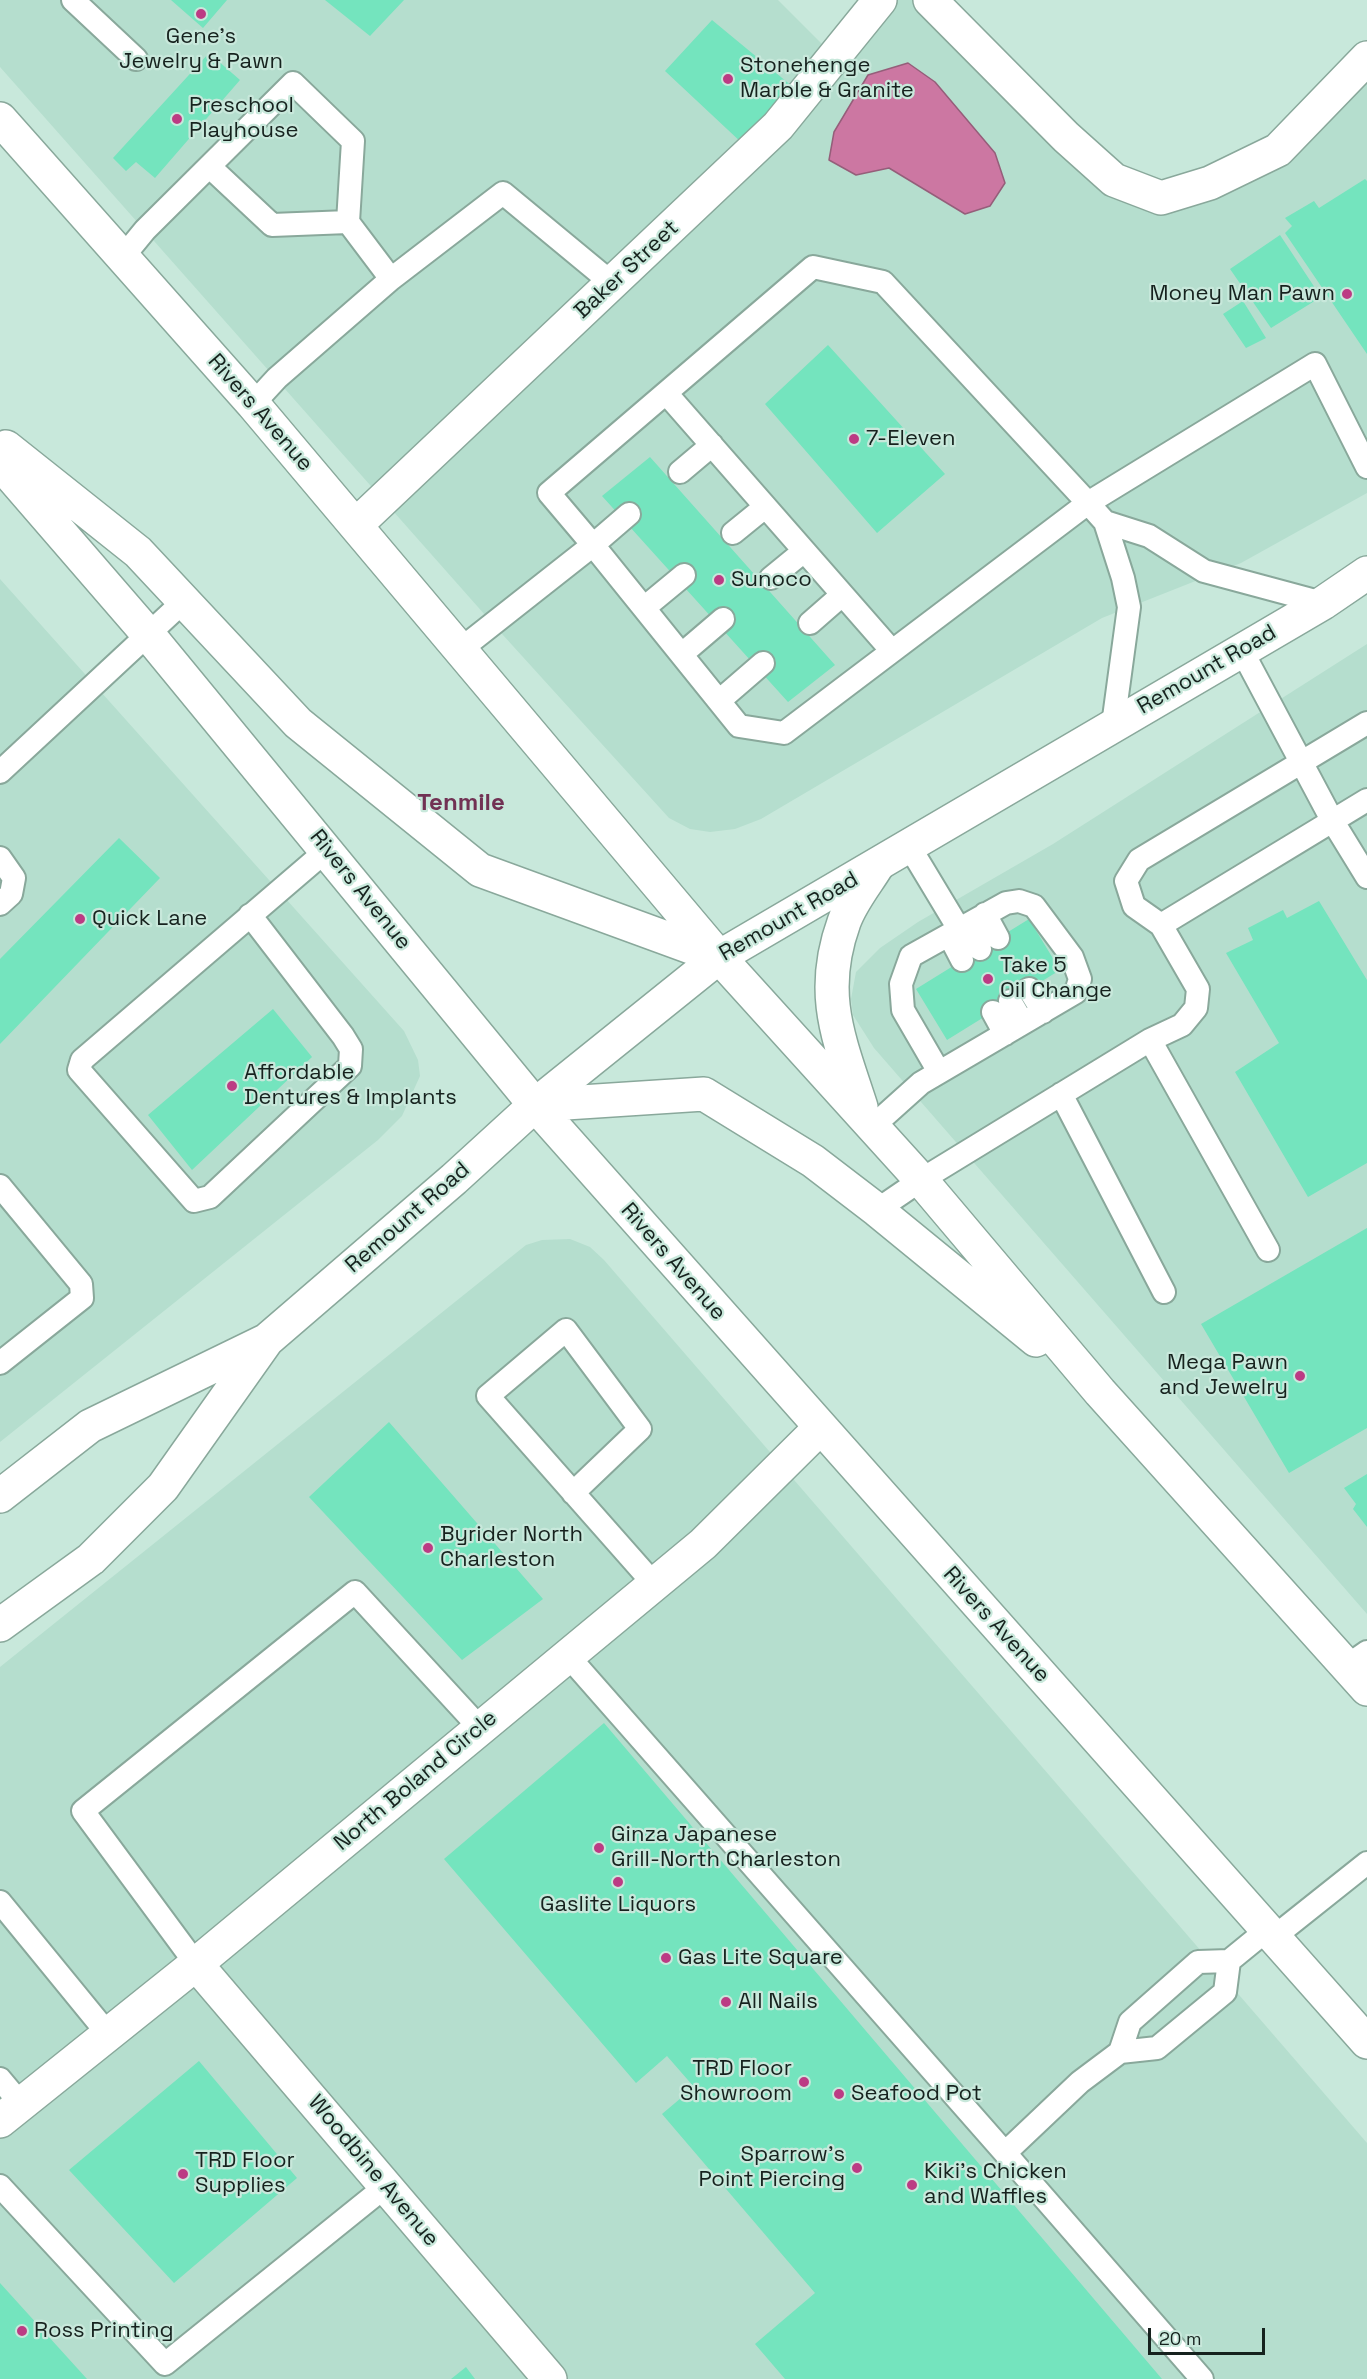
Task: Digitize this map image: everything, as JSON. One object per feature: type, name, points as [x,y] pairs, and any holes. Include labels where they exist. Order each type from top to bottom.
[{"type":"main road","name":"Baker Street","points":[[356,525],[778,126],[880,0]]},
{"type":"main road","points":[[930,0],[1066,137],[1114,180],[1161,198],[1210,183],[1278,150],[1367,58]]},
{"type":"main road","name":"Rivers Avenue","points":[[0,119],[253,404],[719,957],[921,1180],[1100,1392],[1360,1669]]},
{"type":"main road","points":[[0,442],[138,552],[298,723],[480,870],[719,957]]},
{"type":"main road","name":"Rivers Avenue","points":[[0,463],[147,633],[534,1105],[1367,2042]]},
{"type":"main road","name":"Remount Road","points":[[0,1625],[92,1559],[163,1487],[267,1340],[454,1179],[534,1105],[719,957],[1323,603],[1367,573]]},
{"type":"main road","points":[[868,1122],[832,1016],[832,984],[834,957],[845,920],[877,866]]},
{"type":"main road","points":[[534,1105],[704,1094],[813,1161],[877,1210],[1100,1392]]},
{"type":"main road","name":"Remount Road","points":[[0,1496],[90,1426],[267,1340]]},
{"type":"main road","name":"North Boland Circle","points":[[11,2113],[196,1964],[703,1544],[820,1428]]},
{"type":"main road","name":"Woodbine Avenue","points":[[196,1964],[550,2379]]},
{"type":"lane","points":[[73,0],[136,59]]},
{"type":"lane","points":[[122,258],[145,230],[293,83],[353,141],[348,222],[391,279]]},
{"type":"lane","points":[[210,167],[272,225],[348,222]]},
{"type":"lane","points":[[253,404],[277,378],[391,279],[503,193],[613,284]]},
{"type":"lane","points":[[1113,725],[1129,608],[1123,578],[1105,522],[1088,503],[883,282],[813,267],[549,493],[739,726],[784,733],[1088,503],[1315,363],[1366,463]]},
{"type":"lane","points":[[666,393],[892,651]]},
{"type":"lane","points":[[680,472],[712,445]]},
{"type":"lane","points":[[733,534],[765,507]]},
{"type":"lane","points":[[461,649],[629,514]]},
{"type":"lane","points":[[1105,522],[1149,536],[1204,571],[1323,603]]},
{"type":"lane","points":[[771,578],[804,550]]},
{"type":"lane","points":[[644,608],[684,575]]},
{"type":"lane","points":[[810,623],[842,595]]},
{"type":"lane","points":[[0,772],[184,601]]},
{"type":"lane","points":[[681,654],[723,619]]},
{"type":"lane","points":[[1242,651],[1332,820],[1367,877]]},
{"type":"lane","points":[[719,701],[763,663]]},
{"type":"lane","points":[[877,1210],[921,1180],[1150,1040],[1182,1025],[1196,1008],[1198,989],[1161,926],[1134,906],[1126,880],[1139,860],[1367,723]]},
{"type":"lane","points":[[1161,926],[1367,800]]},
{"type":"lane","points":[[909,846],[980,949],[964,926]]},
{"type":"lane","points":[[250,915],[351,1049],[350,1066],[210,1197],[194,1201],[79,1070],[82,1060],[250,915],[327,850]]},
{"type":"lane","points":[[0,858],[14,878],[11,894],[0,904]]},
{"type":"lane","points":[[868,1122],[921,1083],[1076,992],[1080,979],[1072,957],[1034,906],[1018,901],[1006,903],[911,956],[901,984],[903,1010],[939,1072]]},
{"type":"lane","points":[[1029,990],[1043,1012]]},
{"type":"lane","points":[[1001,1007],[1014,1029]]},
{"type":"lane","points":[[1150,1040],[1268,1250]]},
{"type":"lane","points":[[1061,1094],[1164,1292]]},
{"type":"lane","points":[[0,1186],[81,1284],[82,1298],[0,1363]]},
{"type":"lane","points":[[573,1492],[640,1429],[566,1330],[488,1396],[654,1584]]},
{"type":"lane","points":[[196,1964],[83,1811],[355,1593],[480,1728]]},
{"type":"lane","points":[[568,1656],[1202,2379]]},
{"type":"lane","points":[[1120,2052],[1130,2022],[1198,1962],[1229,1961],[1271,1934],[1367,1863]]},
{"type":"lane","points":[[0,1902],[108,2034]]},
{"type":"lane","points":[[1005,2153],[1080,2082],[1120,2052],[1157,2048],[1202,2012],[1225,1992],[1229,1961]]},
{"type":"lane","points":[[0,2079],[11,2113]]},
{"type":"lane","points":[[0,2187],[165,2364],[386,2186]]},
{"type":"shaded area","points":[[0,0],[778,0],[834,56],[880,0],[930,0],[1114,180],[1210,183],[1367,58],[1367,493],[1241,563],[1102,618],[761,819],[735,829],[710,832],[690,829],[669,818],[493,624],[0,67]]},
{"type":"shaded area","points":[[908,63],[935,82],[995,153],[1005,183],[990,206],[965,214],[889,168],[856,175],[829,160],[834,132],[868,75]]},
{"type":"shaded area","points":[[0,579],[404,1031],[418,1060],[420,1076],[402,1116],[378,1140],[0,1442]]},
{"type":"shaded area","points":[[1367,644],[1367,1614],[874,1048],[853,1015],[851,999],[856,972],[880,948],[918,922],[1053,844]]},
{"type":"shaded area","points":[[570,1239],[590,1247],[604,1260],[1367,2143],[1367,2379],[0,2379],[0,1667],[526,1245],[542,1240]]},
{"type":"building","name":"Gene's Jewelry & Pawn","points":[[171,0],[227,0],[203,28]]},
{"type":"building","points":[[325,0],[404,0],[370,36]]},
{"type":"building","name":"Stonehenge Marble & Granite","points":[[712,20],[793,87],[743,144],[665,71]]},
{"type":"building","name":"Preschool Playhouse","points":[[209,53],[240,80],[155,178],[136,162],[126,171],[113,158]]},
{"type":"building","name":"Money Man Pawn","points":[[1365,179],[1367,181],[1367,354],[1285,233],[1292,226],[1285,218],[1314,201],[1319,208]]},
{"type":"building","points":[[1280,235],[1321,297],[1271,328],[1230,269]]},
{"type":"building","points":[[1243,301],[1266,338],[1246,348],[1223,314]]},
{"type":"building","name":"7-Eleven","points":[[828,345],[945,474],[877,533],[765,404]]},
{"type":"building","name":"Sunoco","points":[[650,457],[835,665],[788,702],[602,496]]},
{"type":"building","name":"Quick Lane","points":[[119,838],[160,878],[0,1044],[0,959]]},
{"type":"building","points":[[1319,901],[1367,980],[1367,1163],[1308,1197],[1235,1072],[1279,1043],[1226,953],[1253,940],[1248,928],[1283,910],[1287,918]]},
{"type":"building","name":"Take 5 Oil Change","points":[[1029,919],[1060,970],[947,1040],[916,989]]},
{"type":"building","name":"Affordable Dentures & Implants","points":[[273,1009],[312,1057],[192,1170],[148,1115]]},
{"type":"building","name":"Mega Pawn and Jewelry","points":[[1367,1228],[1367,1428],[1289,1473],[1201,1324]]},
{"type":"building","name":"Byrider North Charleston","points":[[389,1422],[543,1599],[462,1660],[309,1497]]},
{"type":"building","points":[[1367,1474],[1367,1527],[1353,1509],[1356,1504],[1344,1488]]},
{"type":"building","name":"Gas Lite Square","points":[[604,1723],[1162,2379],[785,2379],[755,2344],[815,2293],[662,2114],[694,2087],[667,2056],[636,2083],[444,1859]]},
{"type":"building","name":"TRD Floor Supplies","points":[[199,2061],[297,2178],[174,2283],[69,2170]]},
{"type":"building","name":"Ross Printing","points":[[0,2283],[87,2379],[0,2379]]},
{"type":"building","points":[[466,2367],[475,2379],[451,2379]]},
{"type":"place","name":"Gene's Jewelry & Pawn","points":[[201,14]]},
{"type":"place","name":"Stonehenge Marble & Granite","points":[[728,79]]},
{"type":"place","name":"Preschool Playhouse","points":[[177,119]]},
{"type":"place","name":"Money Man Pawn","points":[[1347,294]]},
{"type":"place","name":"7-Eleven","points":[[854,439]]},
{"type":"place","name":"Sunoco","points":[[719,580]]},
{"type":"place","name":"Quick Lane","points":[[80,919]]},
{"type":"place","name":"Take 5 Oil Change","points":[[988,979]]},
{"type":"place","name":"Affordable Dentures & Implants","points":[[232,1086]]},
{"type":"place","name":"Mega Pawn and Jewelry","points":[[1300,1376]]},
{"type":"place","name":"Byrider North Charleston","points":[[428,1548]]},
{"type":"place","name":"Ginza Japanese Grill-North Charleston","points":[[599,1848]]},
{"type":"place","name":"Gaslite Liquors","points":[[618,1882]]},
{"type":"place","name":"Gas Lite Square","points":[[666,1958]]},
{"type":"place","name":"All Nails","points":[[726,2002]]},
{"type":"place","name":"TRD Floor Showroom","points":[[804,2082]]},
{"type":"place","name":"Seafood Pot","points":[[839,2094]]},
{"type":"place","name":"Sparrow's Point Piercing","points":[[857,2168]]},
{"type":"place","name":"TRD Floor Supplies","points":[[183,2174]]},
{"type":"place","name":"Kiki's Chicken and Waffles","points":[[912,2185]]},
{"type":"place","name":"Ross Printing","points":[[22,2331]]},
{"type":"district","name":"Tenmile","points":[[461,803]]}]
